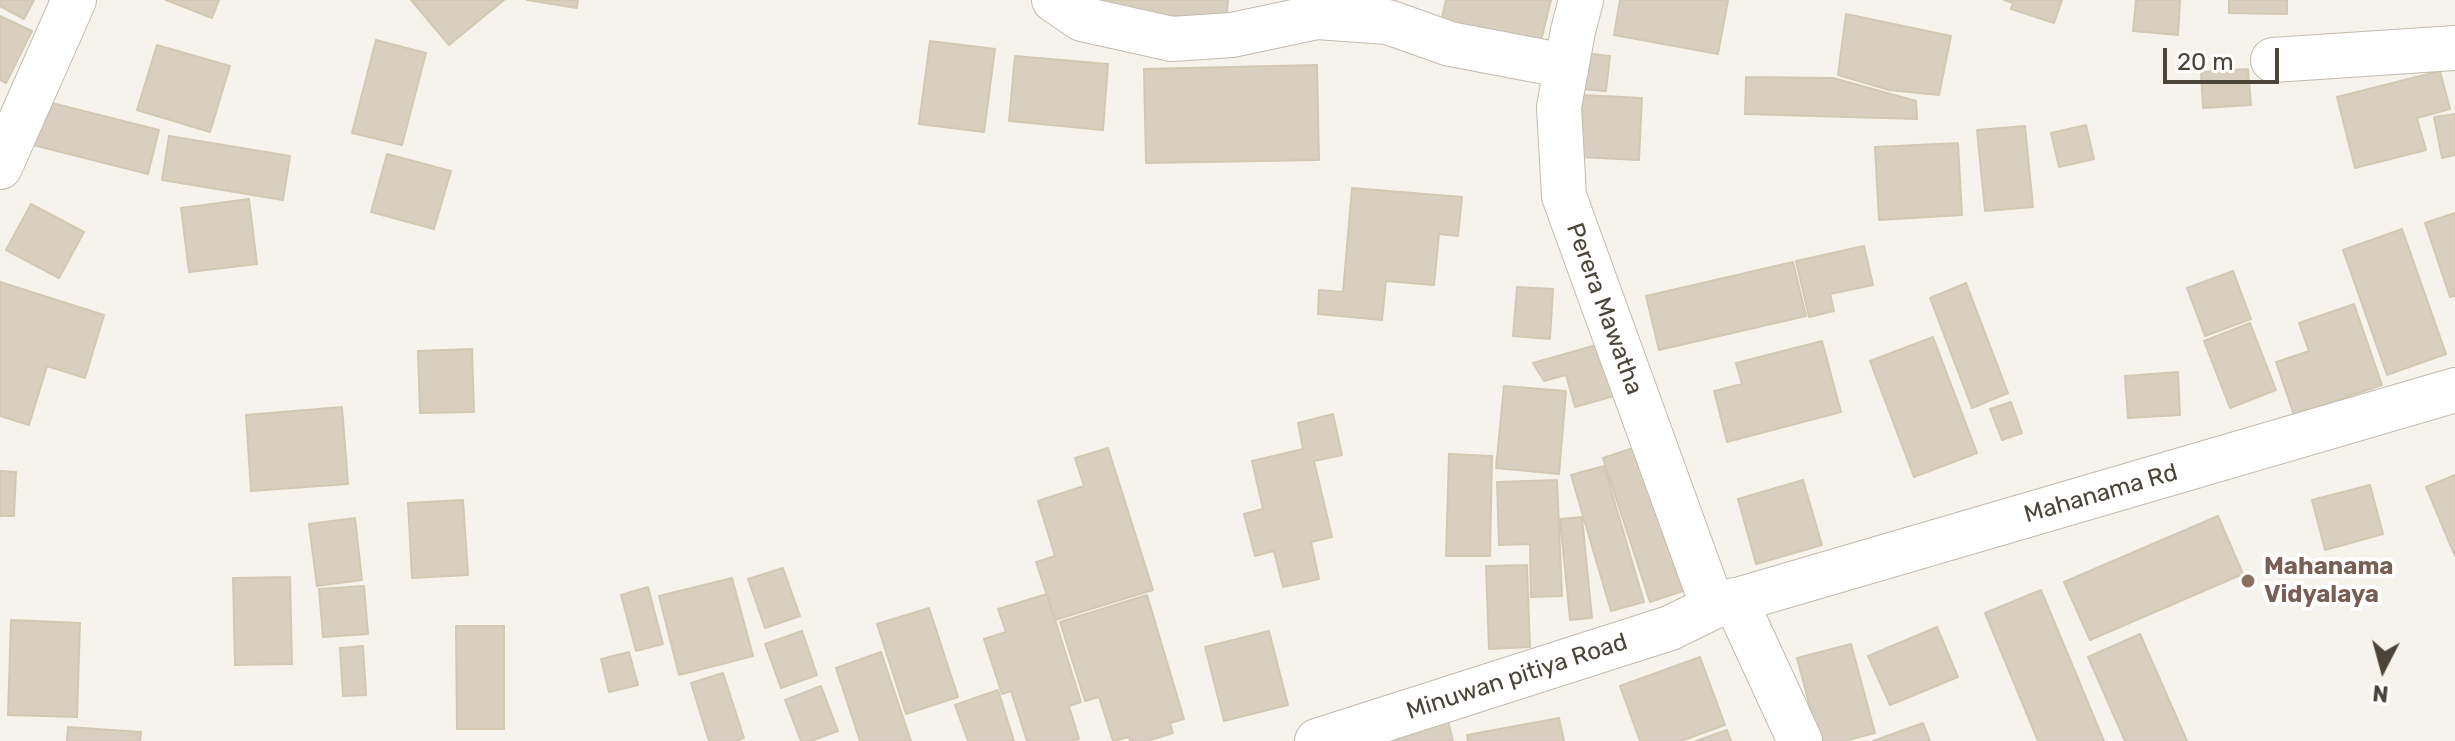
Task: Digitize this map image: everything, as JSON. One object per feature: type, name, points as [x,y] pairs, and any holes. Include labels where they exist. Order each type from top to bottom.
[{"type":"street","points":[[0,167],[74,0]]},
{"type":"street","points":[[1054,0],[1082,19],[1172,39],[1232,35],[1317,17],[1388,22],[1450,44],[1566,66]]},
{"type":"street","name":"Perera Mawatha","points":[[1581,0],[1559,107],[1564,196],[1732,602],[1800,741]]},
{"type":"street","points":[[2273,60],[2455,48]]},
{"type":"street","name":"Mahanama Rd","points":[[1732,602],[2455,390]]},
{"type":"street","name":"Minuwan pitiya Road","points":[[1317,741],[1670,628],[1732,602]]},
{"type":"building","points":[[0,0],[34,0],[24,19],[0,6]]},
{"type":"building","points":[[166,0],[219,0],[212,18]]},
{"type":"building","points":[[411,0],[504,0],[449,45]]},
{"type":"building","points":[[527,0],[578,0],[577,8]]},
{"type":"building","points":[[1098,0],[1228,0],[1226,27],[1096,16]]},
{"type":"building","points":[[1446,0],[1551,0],[1540,45],[1441,21]]},
{"type":"building","points":[[1620,0],[1728,0],[1718,54],[1614,35]]},
{"type":"building","points":[[2004,0],[2062,0],[2054,23],[2011,9],[2013,3]]},
{"type":"building","points":[[2136,0],[2180,0],[2178,35],[2133,31]]},
{"type":"building","points":[[2229,0],[2287,0],[2287,14],[2229,13]]},
{"type":"building","points":[[1846,14],[1951,36],[1939,95],[1889,90],[1838,75]]},
{"type":"building","points":[[0,16],[32,31],[6,83],[0,80]]},
{"type":"building","points":[[376,40],[426,53],[402,145],[352,133]]},
{"type":"building","points":[[930,41],[995,49],[984,132],[919,124]]},
{"type":"building","points":[[157,45],[230,66],[210,132],[137,110]]},
{"type":"building","points":[[1584,53],[1610,56],[1606,91],[1580,89]]},
{"type":"building","points":[[1015,56],[1108,64],[1103,130],[1009,121]]},
{"type":"building","points":[[1317,65],[1319,160],[1146,163],[1144,69]]},
{"type":"building","points":[[2248,69],[2251,105],[2203,108],[2201,72]]},
{"type":"building","points":[[2440,71],[2450,109],[2417,118],[2426,150],[2355,168],[2337,97]]},
{"type":"building","points":[[1746,77],[1833,78],[1916,101],[1917,119],[1745,114]]},
{"type":"building","points":[[1582,95],[1642,98],[1639,160],[1579,157]]},
{"type":"building","points":[[44,101],[159,130],[148,174],[33,145]]},
{"type":"building","points":[[2455,114],[2455,155],[2442,158],[2434,117]]},
{"type":"building","points":[[2086,125],[2094,159],[2059,167],[2051,133]]},
{"type":"building","points":[[2025,126],[2033,207],[1985,211],[1977,130]]},
{"type":"building","points":[[169,136],[290,156],[283,200],[162,180]]},
{"type":"building","points":[[1958,143],[1962,215],[1879,220],[1875,147]]},
{"type":"building","points":[[387,154],[451,171],[434,229],[371,212]]},
{"type":"building","points":[[1352,188],[1462,197],[1458,236],[1439,234],[1434,285],[1386,281],[1382,320],[1318,314],[1319,290],[1343,292]]},
{"type":"building","points":[[249,199],[257,264],[189,272],[181,208]]},
{"type":"building","points":[[31,204],[84,232],[59,278],[6,250]]},
{"type":"building","points":[[2455,213],[2455,296],[2450,297],[2425,223]]},
{"type":"building","points":[[2402,229],[2446,354],[2387,375],[2343,250]]},
{"type":"building","points":[[1864,246],[1873,285],[1830,294],[1834,311],[1809,317],[1796,261]]},
{"type":"building","points":[[1793,262],[1806,316],[1659,350],[1646,296]]},
{"type":"building","points":[[2233,271],[2251,319],[2205,336],[2187,288]]},
{"type":"building","points":[[0,282],[104,315],[85,378],[47,366],[29,425],[0,416]]},
{"type":"building","points":[[1966,283],[2008,393],[1972,408],[1930,298]]},
{"type":"building","points":[[1517,287],[1553,289],[1550,339],[1513,336]]},
{"type":"building","points":[[2354,304],[2382,385],[2294,415],[2276,362],[2309,351],[2299,323]]},
{"type":"building","points":[[2250,323],[2276,390],[2230,408],[2204,341]]},
{"type":"building","points":[[1933,337],[1977,453],[1914,477],[1870,361]]},
{"type":"building","points":[[1822,341],[1841,412],[1727,442],[1714,391],[1742,384],[1736,363]]},
{"type":"building","points":[[1600,344],[1614,396],[1575,407],[1566,375],[1544,381],[1533,363]]},
{"type":"building","points":[[472,349],[474,412],[420,413],[418,351]]},
{"type":"building","points":[[2178,372],[2180,415],[2128,418],[2125,376]]},
{"type":"building","points":[[1504,386],[1566,391],[1559,474],[1496,468]]},
{"type":"building","points":[[2011,402],[2022,433],[2002,440],[1990,409]]},
{"type":"building","points":[[342,407],[348,484],[251,491],[246,415]]},
{"type":"building","points":[[1333,414],[1342,455],[1314,461],[1332,537],[1311,542],[1319,579],[1283,587],[1274,551],[1255,556],[1244,514],[1263,509],[1252,461],[1303,449],[1298,423]]},
{"type":"building","points":[[1636,447],[1683,591],[1650,602],[1603,458]]},
{"type":"building","points":[[1108,448],[1153,590],[1055,620],[1036,562],[1055,556],[1038,501],[1084,486],[1075,458]]},
{"type":"building","points":[[1449,454],[1492,456],[1490,556],[1446,556]]},
{"type":"building","points":[[1604,466],[1644,602],[1611,611],[1571,475]]},
{"type":"building","points":[[0,471],[16,472],[14,516],[0,516]]},
{"type":"building","points":[[2455,475],[2455,556],[2426,487]]},
{"type":"building","points":[[1557,480],[1562,596],[1531,597],[1530,544],[1499,545],[1497,482]]},
{"type":"building","points":[[1803,480],[1822,545],[1756,564],[1738,499]]},
{"type":"building","points":[[2370,485],[2383,534],[2325,550],[2312,500]]},
{"type":"building","points":[[463,500],[468,575],[412,578],[408,503]]},
{"type":"building","points":[[2218,516],[2243,574],[2090,640],[2064,582]]},
{"type":"building","points":[[1582,517],[1592,618],[1570,620],[1560,519]]},
{"type":"building","points":[[355,518],[362,580],[317,586],[309,524]]},
{"type":"building","points":[[1527,565],[1530,647],[1489,649],[1486,566]]},
{"type":"building","points":[[783,568],[800,616],[765,628],[748,579]]},
{"type":"building","points":[[290,577],[292,664],[235,665],[233,578]]},
{"type":"building","points":[[732,578],[753,656],[679,675],[659,596]]},
{"type":"building","points":[[364,586],[368,634],[323,637],[319,589]]},
{"type":"building","points":[[648,587],[663,644],[636,651],[621,595]]},
{"type":"building","points":[[2041,590],[2104,741],[2038,741],[1985,613]]},
{"type":"building","points":[[1047,594],[1081,702],[1069,706],[1079,739],[1071,741],[1027,741],[1011,691],[1002,694],[984,639],[1006,632],[998,609]]},
{"type":"building","points":[[1147,595],[1184,719],[1170,723],[1173,733],[1147,741],[1130,741],[1129,737],[1113,741],[1099,697],[1085,701],[1060,622]]},
{"type":"building","points":[[929,608],[958,697],[906,714],[877,624]]},
{"type":"building","points":[[11,620],[80,623],[77,717],[8,715]]},
{"type":"building","points":[[456,626],[504,626],[504,729],[457,729]]},
{"type":"building","points":[[1937,627],[1958,677],[1890,705],[1868,656]]},
{"type":"building","points":[[802,631],[817,675],[781,688],[765,644]]},
{"type":"building","points":[[1269,631],[1288,705],[1224,721],[1205,647]]},
{"type":"building","points":[[2140,634],[2187,741],[2125,741],[2088,657]]},
{"type":"building","points":[[1851,644],[1875,733],[1844,741],[1819,741],[1797,658]]},
{"type":"building","points":[[363,646],[366,695],[343,696],[340,648]]},
{"type":"building","points":[[629,652],[638,685],[609,692],[601,659]]},
{"type":"building","points":[[881,652],[911,741],[860,741],[836,668]]},
{"type":"building","points":[[1700,657],[1725,725],[1681,741],[1640,741],[1620,686]]},
{"type":"building","points":[[723,673],[744,738],[709,741],[691,683]]},
{"type":"building","points":[[821,686],[838,731],[811,741],[801,741],[785,700]]},
{"type":"building","points":[[998,690],[1014,741],[968,741],[955,705]]},
{"type":"building","points":[[1559,718],[1564,741],[1468,741],[1467,735]]},
{"type":"building","points":[[1448,721],[1453,741],[1373,741]]},
{"type":"building","points":[[1923,723],[1930,741],[1873,741]]},
{"type":"building","points":[[68,727],[141,732],[140,741],[67,741]]},
{"type":"building","points":[[1727,730],[1731,741],[1696,741]]},
{"type":"place","name":"Mahanama Vidyalaya","points":[[2248,581]]}]
